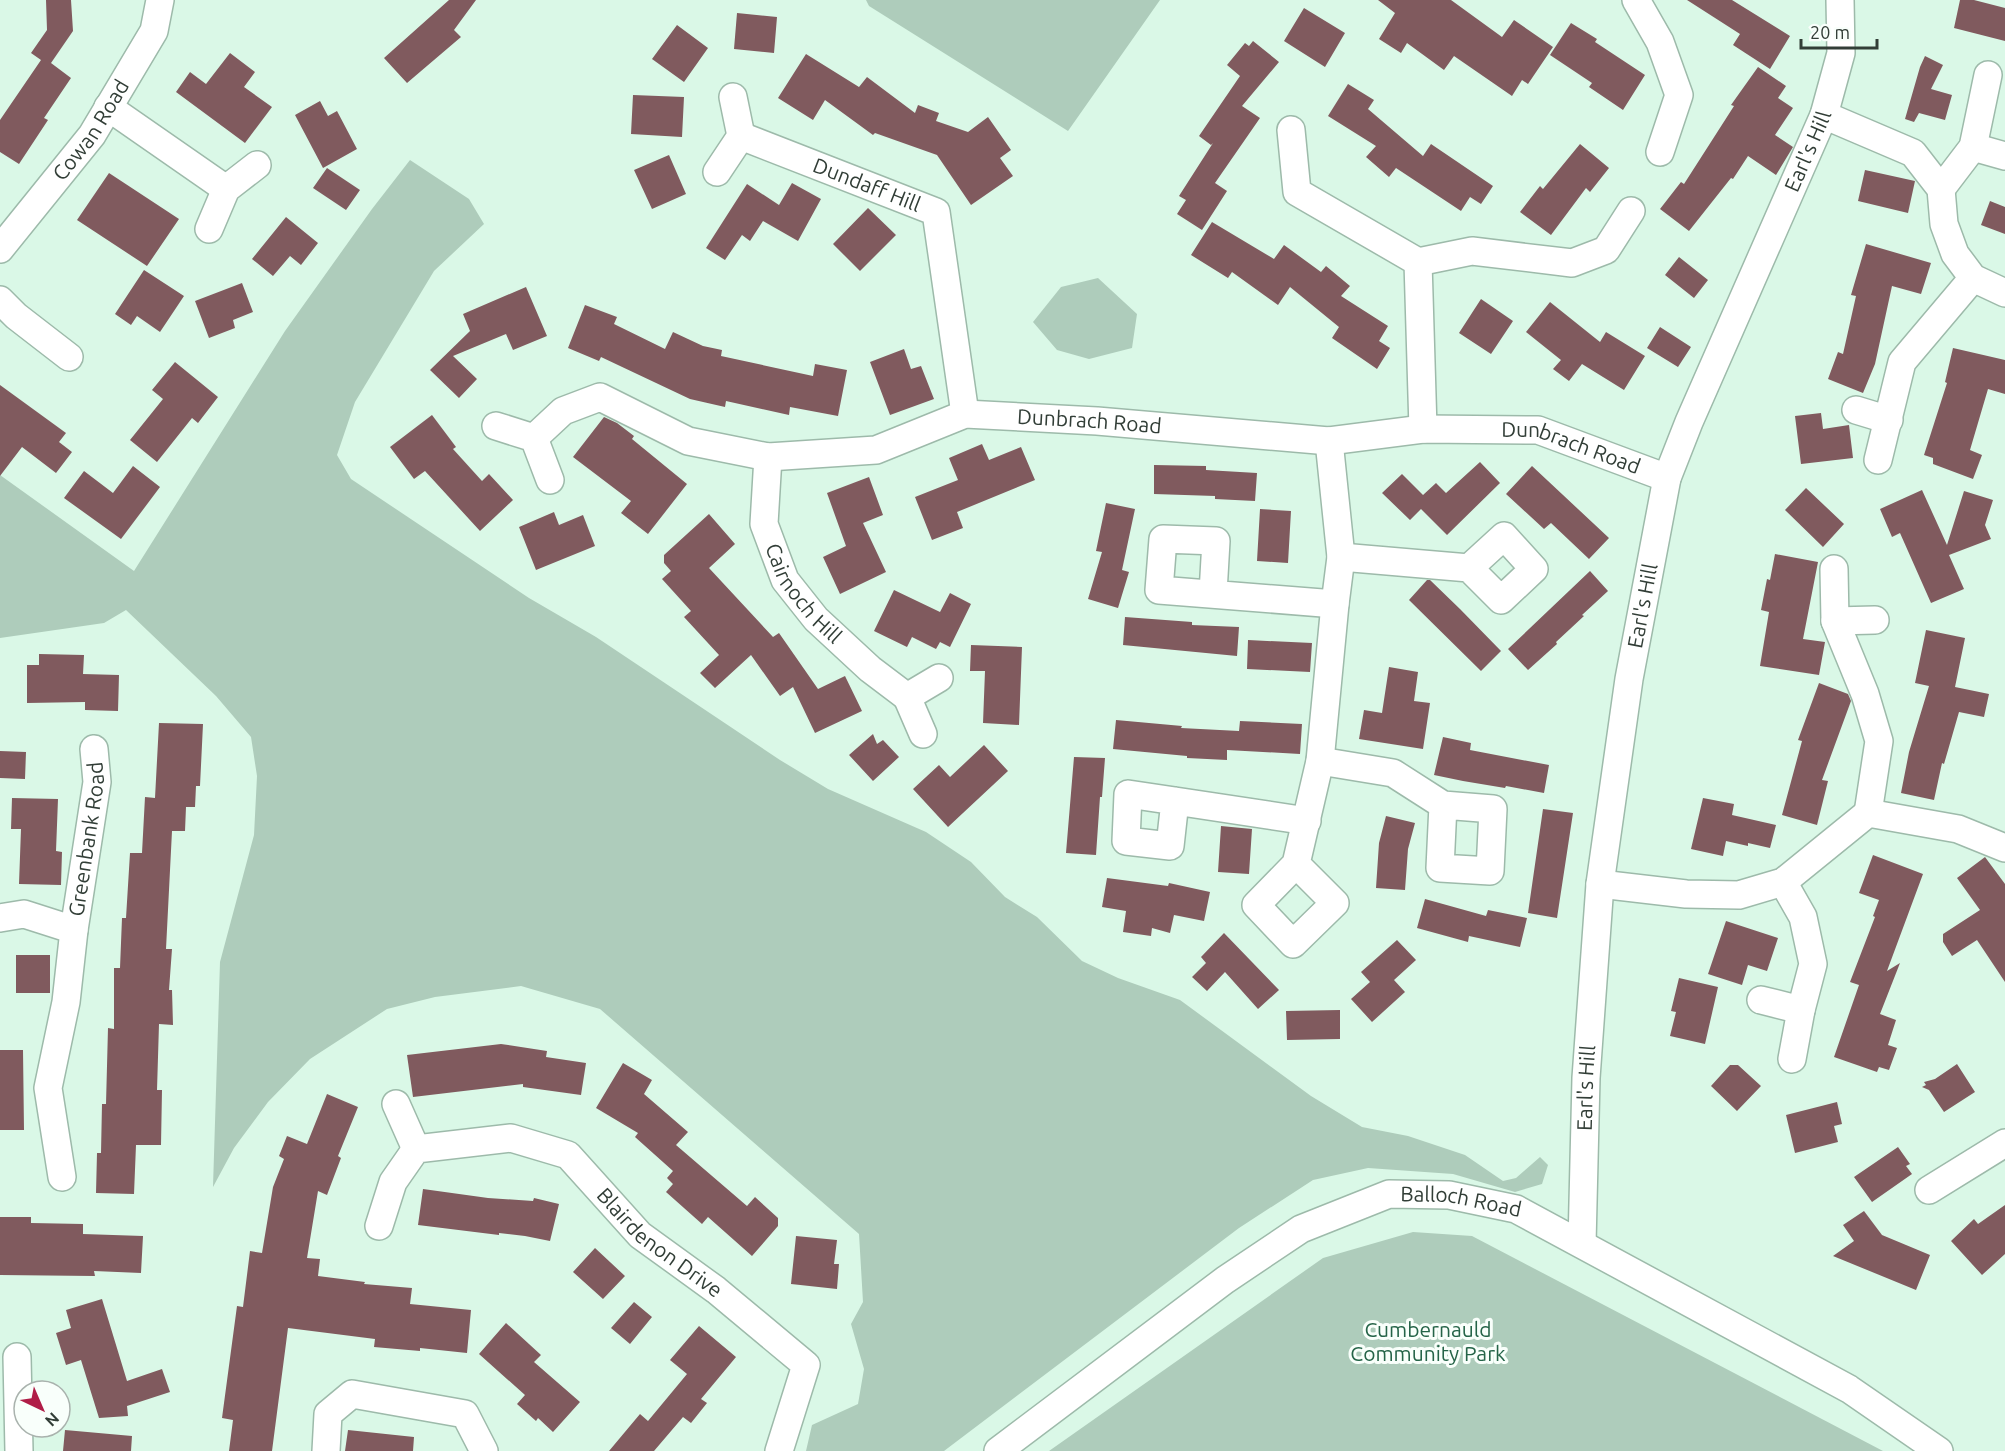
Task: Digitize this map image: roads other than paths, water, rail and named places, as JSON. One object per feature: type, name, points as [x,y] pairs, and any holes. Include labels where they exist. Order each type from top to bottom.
[{"type":"street","name":"Cowan Road","points":[[0,249],[92,135],[154,31],[160,0]]},
{"type":"street","points":[[1636,0],[1660,42],[1679,95],[1660,152]]},
{"type":"street","name":"Earl's Hill","points":[[1582,1244],[1586,1078],[1600,884],[1629,679],[1667,478],[1689,422],[1824,115],[1841,53],[1840,0]]},
{"type":"street","points":[[1941,189],[1973,147],[1988,75]]},
{"type":"street","points":[[717,172],[741,136],[733,97]]},
{"type":"street","points":[[108,107],[226,189]]},
{"type":"street","points":[[1824,115],[1913,153],[1941,189],[1944,224],[1955,254],[1973,278],[2005,293]]},
{"type":"street","points":[[1291,130],[1297,192],[1418,262],[1472,251],[1572,263],[1606,250],[1631,211]]},
{"type":"street","name":"Dundaff Hill","points":[[741,136],[936,212],[965,414]]},
{"type":"street","points":[[1973,147],[2005,156]]},
{"type":"street","points":[[209,229],[226,189],[257,165]]},
{"type":"street","points":[[1418,262],[1424,429]]},
{"type":"street","points":[[1878,460],[1902,362],[1973,278]]},
{"type":"street","points":[[0,300],[16,316],[69,357]]},
{"type":"street","name":"Dunbrach Road","points":[[534,438],[563,411],[600,397],[688,441],[768,457],[876,450],[965,414],[1097,421],[1329,441],[1424,429],[1538,430],[1667,478]]},
{"type":"street","points":[[1856,411],[1888,420]]},
{"type":"street","points":[[496,426],[534,438],[550,480]]},
{"type":"street","points":[[1296,864],[1320,761],[1341,557],[1329,441]]},
{"type":"street","name":"Cairnoch Hill","points":[[768,457],[765,524],[786,580],[816,619],[870,669],[907,697],[923,734]]},
{"type":"street","points":[[1341,557],[1469,568]]},
{"type":"street","points":[[1600,884],[1686,894],[1739,895],[1783,882],[1868,813],[1879,741],[1865,694],[1835,621],[1834,569]]},
{"type":"street","points":[[1213,593],[1335,604]]},
{"type":"street","points":[[1835,621],[1875,620]]},
{"type":"street","points":[[907,697],[939,678]]},
{"type":"street","name":"Greenbank Road","points":[[62,1177],[48,1088],[66,1002],[74,930],[97,782],[94,749]]},
{"type":"street","points":[[1320,761],[1393,773],[1443,805]]},
{"type":"street","points":[[1175,801],[1307,821]]},
{"type":"street","points":[[1868,813],[1958,829],[2005,848]]},
{"type":"street","points":[[1783,882],[1803,917],[1813,964],[1792,1059]]},
{"type":"street","name":"Greenbank Road","points":[[0,918],[24,914],[74,930]]},
{"type":"street","points":[[1761,1000],[1801,1010]]},
{"type":"street","points":[[379,1226],[393,1182],[416,1149],[396,1104]]},
{"type":"street","name":"Blairdenon Drive","points":[[416,1149],[511,1138],[568,1155],[640,1235],[716,1290],[806,1365],[779,1451]]},
{"type":"street","points":[[1929,1190],[2005,1143]]},
{"type":"street","name":"Balloch Road","points":[[998,1451],[1225,1280],[1301,1229],[1389,1194],[1449,1195],[1516,1209],[1849,1389],[1939,1451]]},
{"type":"street","points":[[17,1357],[19,1451]]},
{"type":"street","points":[[326,1451],[328,1413],[352,1394],[465,1414],[484,1451]]},
{"type":"park label","name":"Cumbernauld Community Park","points":[[1428,1342]]}]
